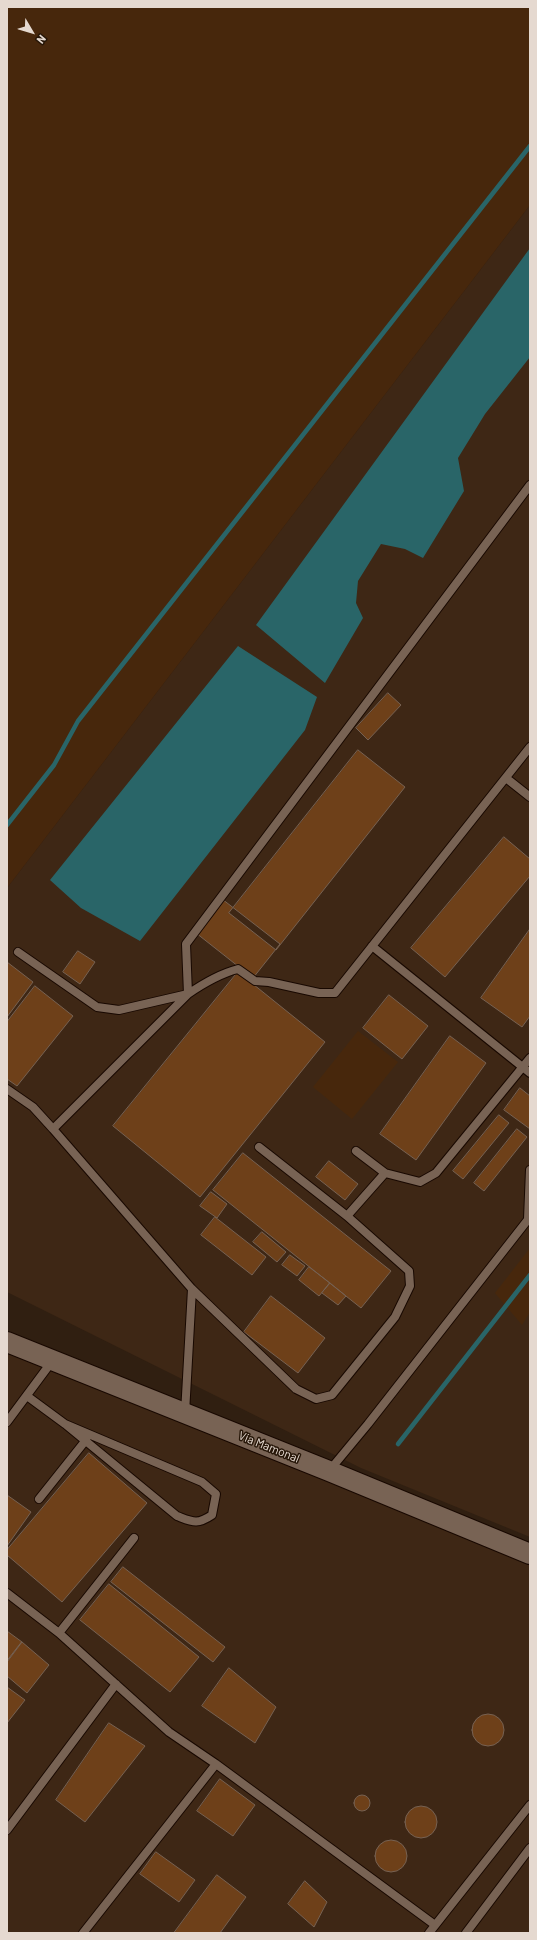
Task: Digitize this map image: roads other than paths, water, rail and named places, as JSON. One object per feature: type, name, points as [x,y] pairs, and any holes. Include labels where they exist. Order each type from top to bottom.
[{"type":"street","name":"Vía Mamonal","points":[[7,1342],[329,1471],[530,1554]]},
{"type":"lane","points":[[188,994],[186,944],[530,485]]},
{"type":"lane","points":[[53,1129],[188,994],[204,983],[224,973],[238,969],[254,981],[270,982],[293,988],[333,994],[530,747]]},
{"type":"lane","points":[[506,778],[530,797]]},
{"type":"lane","points":[[372,946],[530,1073]]},
{"type":"lane","points":[[18,952],[97,1007],[119,1010],[188,994]]},
{"type":"lane","points":[[356,1151],[386,1173],[420,1182],[436,1173],[530,1058]]},
{"type":"lane","points":[[7,1089],[32,1107],[53,1129],[192,1289],[296,1390],[316,1399],[332,1395],[395,1317],[410,1286],[409,1270],[347,1216],[259,1147]]},
{"type":"lane","points":[[329,1471],[368,1424],[529,1218],[530,1170]]},
{"type":"lane","points":[[347,1216],[386,1173]]},
{"type":"lane","points":[[185,1413],[192,1289]]},
{"type":"lane","points":[[7,1422],[53,1360]]},
{"type":"lane","points":[[27,1396],[86,1440],[177,1516],[193,1522],[202,1522],[212,1515],[216,1494],[202,1482],[65,1424]]},
{"type":"lane","points":[[39,1499],[86,1440]]},
{"type":"lane","points":[[59,1633],[134,1538]]},
{"type":"lane","points":[[7,1593],[59,1633],[169,1732],[216,1764],[435,1925]]},
{"type":"lane","points":[[7,1830],[116,1684]]},
{"type":"lane","points":[[82,1933],[216,1764]]},
{"type":"lane","points":[[429,1933],[530,1806]]},
{"type":"lane","points":[[466,1933],[530,1848]]},
{"type":"water","points":[[530,248],[530,357],[485,414],[458,458],[464,491],[423,558],[405,549],[381,544],[358,581],[356,603],[363,618],[325,683],[256,625]]},
{"type":"water","points":[[238,646],[317,697],[305,730],[140,941],[81,908],[50,880]]},
{"type":"waterway","points":[[7,825],[54,765],[78,721],[530,146]]},
{"type":"waterway","points":[[398,1444],[530,1275]]}]
